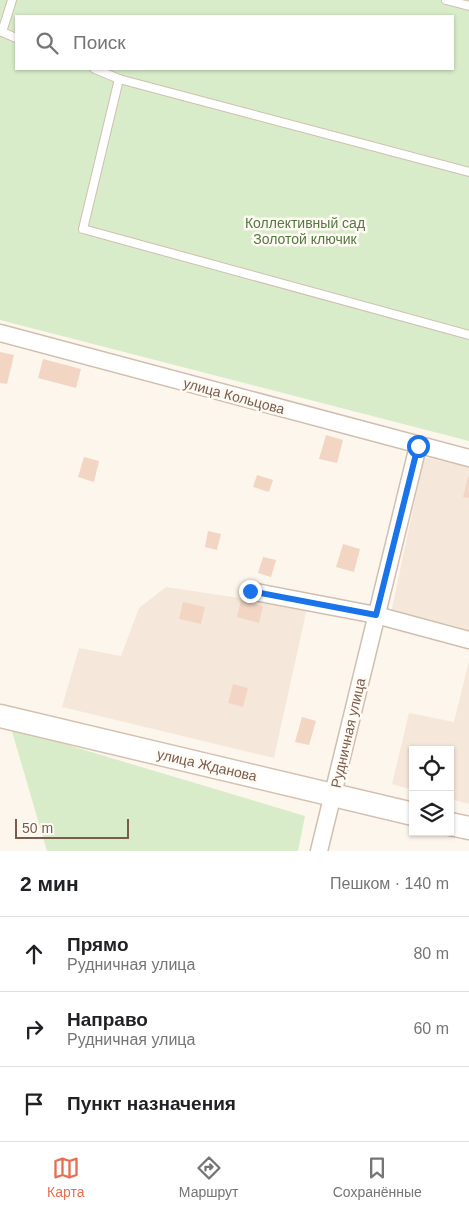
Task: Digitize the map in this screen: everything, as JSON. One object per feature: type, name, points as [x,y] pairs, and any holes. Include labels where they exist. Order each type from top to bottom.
[{"type":"street","name":"улица Кольцова","points":[[0,333],[418,446],[469,458]]},
{"type":"street","name":"Рудничная улица","points":[[319,851],[418,446]]},
{"type":"street","points":[[250,591],[376,615],[469,640]]},
{"type":"street","name":"улица Жданова","points":[[0,716],[409,813]]},
{"type":"street","points":[[454,825],[469,828]]},
{"type":"lane","points":[[12,0],[1,32],[15,38]]},
{"type":"lane","points":[[446,0],[469,6]]},
{"type":"lane","points":[[96,70],[119,79],[469,172]]},
{"type":"lane","points":[[119,79],[82,229],[469,335]]},
{"type":"shaded area","points":[[424,457],[469,467],[469,633],[391,613]]},
{"type":"shaded area","points":[[166,587],[307,608],[274,758],[62,707],[79,648],[121,656],[139,608]]},
{"type":"shaded area","points":[[469,661],[469,804],[454,800],[454,746],[409,746],[409,789],[392,784],[409,713],[454,722]]},
{"type":"green space","name":"Коллективный сад Золотой ключик","points":[[0,0],[469,0],[469,441],[0,320]]},
{"type":"green space","points":[[11,728],[305,816],[298,851],[47,851]]},
{"type":"building","points":[[0,352],[14,355],[7,384],[0,383]]},
{"type":"building","points":[[43,359],[81,369],[76,388],[38,378]]},
{"type":"building","points":[[326,435],[343,440],[337,463],[319,459]]},
{"type":"building","points":[[84,457],[99,461],[94,482],[78,477]]},
{"type":"building","points":[[257,475],[273,480],[269,492],[253,487]]},
{"type":"building","points":[[469,477],[469,498],[463,497]]},
{"type":"building","points":[[208,531],[221,534],[217,550],[205,547]]},
{"type":"building","points":[[343,544],[360,549],[354,572],[336,567]]},
{"type":"building","points":[[263,557],[276,560],[271,577],[258,573]]},
{"type":"building","points":[[241,600],[263,606],[259,623],[237,617]]},
{"type":"building","points":[[183,602],[205,607],[201,624],[179,619]]},
{"type":"building","points":[[233,684],[248,688],[243,707],[228,703]]},
{"type":"building","points":[[302,717],[316,721],[309,745],[295,742]]},
{"type":"route","points":[[250,591],[376,615],[418,446]]}]
